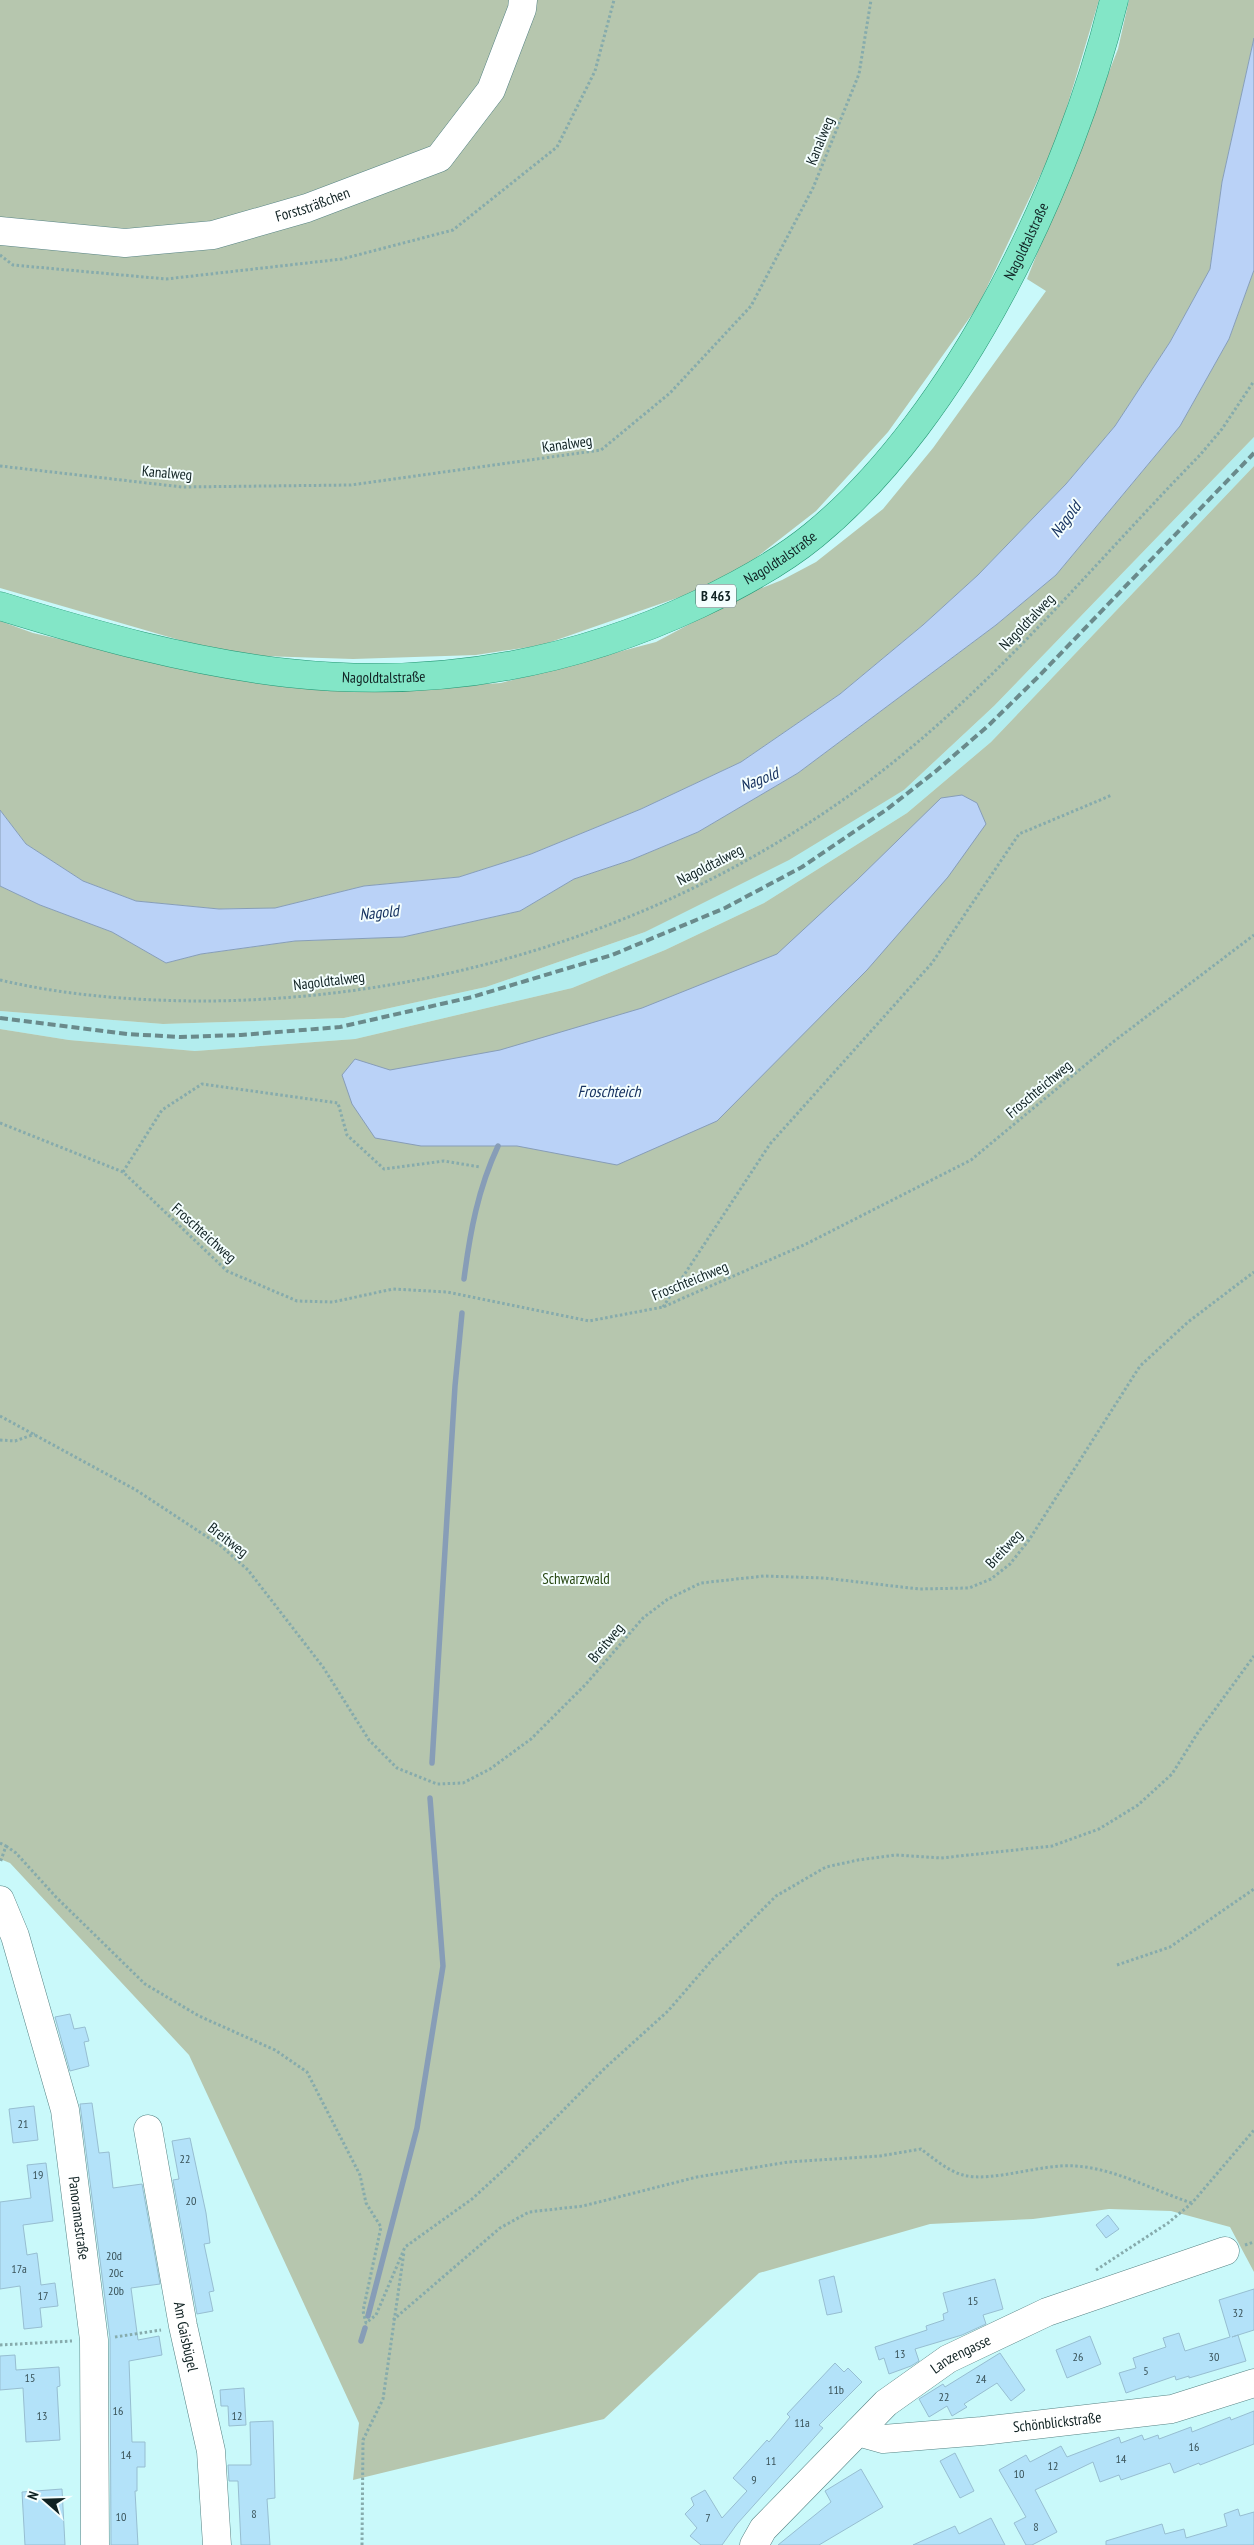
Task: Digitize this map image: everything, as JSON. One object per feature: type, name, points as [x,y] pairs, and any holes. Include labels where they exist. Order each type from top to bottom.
[{"type":"main road","name":"Nagoldtalstraße","points":[[0,606],[96,634],[218,663],[291,674],[397,678],[485,670],[579,652],[646,627],[724,592],[798,547],[862,491],[906,438],[950,378],[977,335],[1009,275],[1056,172],[1093,74],[1114,0]]},
{"type":"street","name":"Forststräßchen","points":[[0,230],[124,242],[213,235],[307,208],[439,158],[491,90],[522,9],[523,0]]},
{"type":"street","name":"Panoramastraße","points":[[0,1900],[16,1936],[65,2110],[94,2340],[95,2545]]},
{"type":"street","name":"Am Gaisbügel","points":[[148,2129],[183,2326],[211,2451],[217,2545]]},
{"type":"street","name":"Lanzengasse","points":[[754,2545],[763,2529],[886,2402],[948,2359],[1047,2312],[1225,2251]]},
{"type":"street","name":"Schönblickstraße","points":[[858,2432],[883,2439],[982,2431],[1172,2409],[1254,2383]]},
{"type":"path","name":"Kanalweg","points":[[0,466],[182,487],[351,485],[601,450],[670,393],[750,306],[813,188],[859,74],[871,0]]},
{"type":"path","name":"Nagoldtalweg","points":[[0,980],[66,993],[136,999],[233,1000],[331,994],[425,978],[532,952],[602,928],[693,888],[773,845],[822,814],[899,757],[950,713],[1043,622],[1200,455],[1222,429],[1254,381]]},
{"type":"path","points":[[663,1308],[770,1144],[932,963],[1019,834],[1112,795]]},
{"type":"path","name":"Froschteichweg","points":[[0,1123],[123,1172],[227,1271],[296,1301],[333,1302],[393,1289],[447,1292],[589,1321],[663,1308],[806,1244],[971,1160],[1113,1042],[1254,935]]},
{"type":"path","points":[[123,1172],[162,1110],[202,1084],[338,1103],[347,1135],[384,1169],[444,1161],[480,1167]]},
{"type":"path","name":"Breitweg","points":[[0,1416],[35,1434],[173,1514],[221,1546],[248,1570],[323,1667],[369,1740],[397,1768],[437,1784],[463,1783],[490,1769],[531,1740],[586,1684],[643,1618],[668,1599],[701,1583],[764,1576],[824,1578],[940,1589],[969,1588],[991,1579],[1010,1564],[1029,1540],[1140,1366],[1188,1322],[1254,1272]]},
{"type":"path","points":[[0,1440],[15,1441],[35,1434]]},
{"type":"path","points":[[0,1843],[16,1853],[56,1897],[145,1984],[199,2016],[275,2050],[307,2072],[360,2175],[366,2203],[381,2227],[363,2311],[366,2323],[376,2315],[405,2247],[472,2199],[508,2166],[605,2068],[668,2011],[712,1960],[776,1896],[826,1867],[850,1862],[896,1855],[941,1858],[1052,1846],[1098,1829],[1138,1805],[1172,1774],[1197,1734],[1254,1656]]},
{"type":"path","points":[[0,1864],[6,1846]]},
{"type":"path","points":[[1117,1965],[1170,1947],[1254,1889]]},
{"type":"path","points":[[1091,2273],[1168,2222],[1192,2203],[1254,2130]]},
{"type":"path","points":[[393,2320],[500,2228],[529,2212],[584,2206],[697,2177],[788,2162],[880,2156],[920,2149],[963,2175],[1005,2174],[1059,2165],[1097,2168],[1192,2203]]},
{"type":"path","points":[[362,2545],[363,2440],[383,2400],[405,2247]]},
{"type":"shaded area","points":[[1254,437],[1254,466],[991,742],[907,813],[764,903],[665,950],[572,988],[355,1039],[195,1051],[69,1040],[0,1029],[0,1011],[163,1024],[344,1018],[486,987],[645,932],[904,790],[994,706]]},
{"type":"green space","points":[[0,0],[1099,0],[1057,140],[978,306],[888,432],[816,511],[726,581],[542,645],[476,655],[353,659],[231,655],[0,588]]},
{"type":"green space","points":[[1129,0],[1254,0],[1254,38],[1222,182],[1210,269],[1170,342],[1115,426],[1066,484],[978,575],[923,625],[840,694],[741,762],[641,809],[531,854],[459,877],[364,886],[275,908],[219,909],[136,901],[83,881],[26,844],[0,810],[0,621],[33,633],[156,661],[424,688],[501,683],[656,642],[744,595],[782,580],[816,562],[883,509],[933,448],[1046,291],[1027,279],[1118,49]]},
{"type":"green space","points":[[1254,270],[1254,437],[994,706],[904,790],[789,860],[645,932],[486,987],[344,1018],[163,1024],[0,1011],[0,886],[40,905],[112,932],[166,963],[201,954],[295,941],[403,937],[520,911],[574,879],[631,860],[698,832],[798,773],[996,625],[1056,575],[1180,426],[1229,339]]},
{"type":"green space","name":"Schwarzwald","points":[[1254,466],[1254,2272],[1230,2227],[1171,2211],[1109,2209],[1033,2219],[930,2224],[759,2273],[604,2419],[353,2480],[359,2423],[189,2055],[10,1863],[0,1859],[0,1029],[69,1040],[195,1051],[355,1039],[572,988],[665,950],[764,903],[907,813],[991,742]]},
{"type":"water","name":"Nagold","points":[[1254,38],[1254,270],[1229,339],[1180,426],[1056,575],[996,625],[798,773],[698,832],[631,860],[574,879],[520,911],[403,937],[295,941],[201,954],[166,963],[112,932],[40,905],[0,886],[0,810],[26,844],[83,881],[136,901],[219,909],[275,908],[364,886],[459,877],[531,854],[641,809],[741,762],[840,694],[923,625],[978,575],[1066,484],[1115,426],[1170,342],[1210,269],[1222,182]]},
{"type":"water","name":"Froschteich","points":[[962,795],[977,803],[986,824],[948,877],[867,970],[717,1121],[617,1165],[517,1146],[421,1146],[375,1138],[352,1104],[342,1075],[355,1059],[390,1070],[500,1050],[642,1008],[777,954],[857,880],[941,798]]},
{"type":"building","points":[[70,2014],[74,2029],[85,2027],[89,2041],[84,2042],[89,2066],[70,2071],[55,2017]]},
{"type":"building","points":[[92,2103],[99,2153],[109,2152],[113,2188],[142,2184],[160,2284],[131,2288],[138,2340],[159,2336],[162,2355],[129,2361],[132,2442],[145,2442],[145,2467],[137,2467],[137,2491],[135,2491],[138,2545],[111,2545],[110,2338],[80,2104]]},
{"type":"building","points":[[34,2106],[38,2140],[13,2143],[9,2109]]},
{"type":"building","points":[[190,2138],[206,2213],[210,2243],[204,2244],[214,2291],[209,2292],[213,2311],[197,2314],[173,2180],[179,2179],[172,2141]]},
{"type":"building","points":[[46,2163],[53,2221],[23,2225],[27,2255],[37,2253],[41,2285],[55,2283],[58,2306],[40,2308],[42,2327],[24,2329],[20,2286],[0,2289],[0,2202],[31,2198],[27,2165]]},
{"type":"building","points":[[1108,2215],[1119,2229],[1106,2238],[1096,2225]]},
{"type":"building","points":[[834,2276],[842,2312],[827,2315],[819,2280]]},
{"type":"building","points":[[995,2279],[1003,2309],[983,2315],[986,2324],[962,2335],[915,2349],[919,2361],[889,2374],[884,2358],[879,2360],[875,2347],[927,2330],[926,2326],[944,2320],[943,2314],[948,2312],[943,2293]]},
{"type":"building","points":[[1254,2289],[1254,2330],[1238,2335],[1246,2361],[1189,2378],[1189,2376],[1176,2380],[1175,2376],[1126,2393],[1119,2373],[1136,2368],[1133,2358],[1166,2347],[1163,2338],[1179,2333],[1185,2351],[1230,2337],[1219,2300]]},
{"type":"building","points":[[1090,2336],[1101,2364],[1067,2378],[1056,2350]]},
{"type":"building","points":[[1000,2353],[1025,2390],[1011,2401],[997,2383],[964,2404],[967,2407],[952,2416],[947,2406],[929,2417],[919,2399],[943,2384],[945,2387]]},
{"type":"building","points":[[15,2355],[16,2370],[59,2367],[60,2386],[57,2387],[60,2440],[26,2442],[23,2388],[0,2390],[0,2356]]},
{"type":"building","points":[[835,2363],[844,2372],[848,2368],[862,2382],[819,2425],[823,2428],[737,2524],[722,2545],[701,2545],[690,2536],[697,2528],[685,2514],[694,2505],[691,2498],[705,2490],[722,2518],[747,2491],[733,2478],[767,2440],[769,2442],[790,2417],[787,2414]]},
{"type":"building","points":[[244,2388],[246,2425],[229,2426],[228,2406],[221,2406],[220,2390]]},
{"type":"building","points":[[1254,2411],[1254,2444],[1174,2473],[1170,2463],[1121,2480],[1119,2475],[1100,2482],[1093,2462],[1035,2490],[1057,2532],[1032,2545],[1026,2545],[1014,2523],[1026,2517],[999,2470],[1026,2455],[1030,2462],[1061,2446],[1067,2457],[1119,2437],[1121,2443],[1142,2435],[1144,2440],[1158,2435],[1159,2439],[1191,2427],[1192,2432],[1230,2417],[1231,2420]]},
{"type":"building","points":[[273,2421],[275,2498],[267,2499],[270,2545],[241,2545],[238,2481],[229,2481],[228,2465],[251,2465],[250,2422]]},
{"type":"building","points":[[955,2453],[974,2491],[960,2498],[940,2461]]},
{"type":"building","points":[[861,2469],[883,2507],[819,2545],[778,2545],[831,2502],[825,2491]]},
{"type":"building","points":[[62,2489],[65,2545],[25,2545],[22,2492]]},
{"type":"building","points":[[1238,2509],[1240,2516],[1254,2512],[1254,2545],[1106,2545],[1106,2541],[1162,2524],[1165,2534],[1184,2529],[1186,2538],[1227,2526],[1224,2514]]},
{"type":"building","points":[[991,2518],[1005,2545],[913,2545],[955,2526],[959,2534]]},
{"type":"waterway","points":[[464,1279],[469,1244],[480,1195],[498,1146]]},
{"type":"waterway","points":[[432,1763],[455,1386],[462,1313]]},
{"type":"waterway","points":[[368,2316],[417,2128],[443,1966],[430,1798]]},
{"type":"waterway","points":[[361,2341],[365,2328]]},
{"type":"railway","points":[[0,1018],[127,1034],[180,1037],[241,1035],[340,1027],[472,997],[612,955],[725,908],[802,867],[886,810],[936,771],[989,725],[1038,677],[1254,453]]}]
